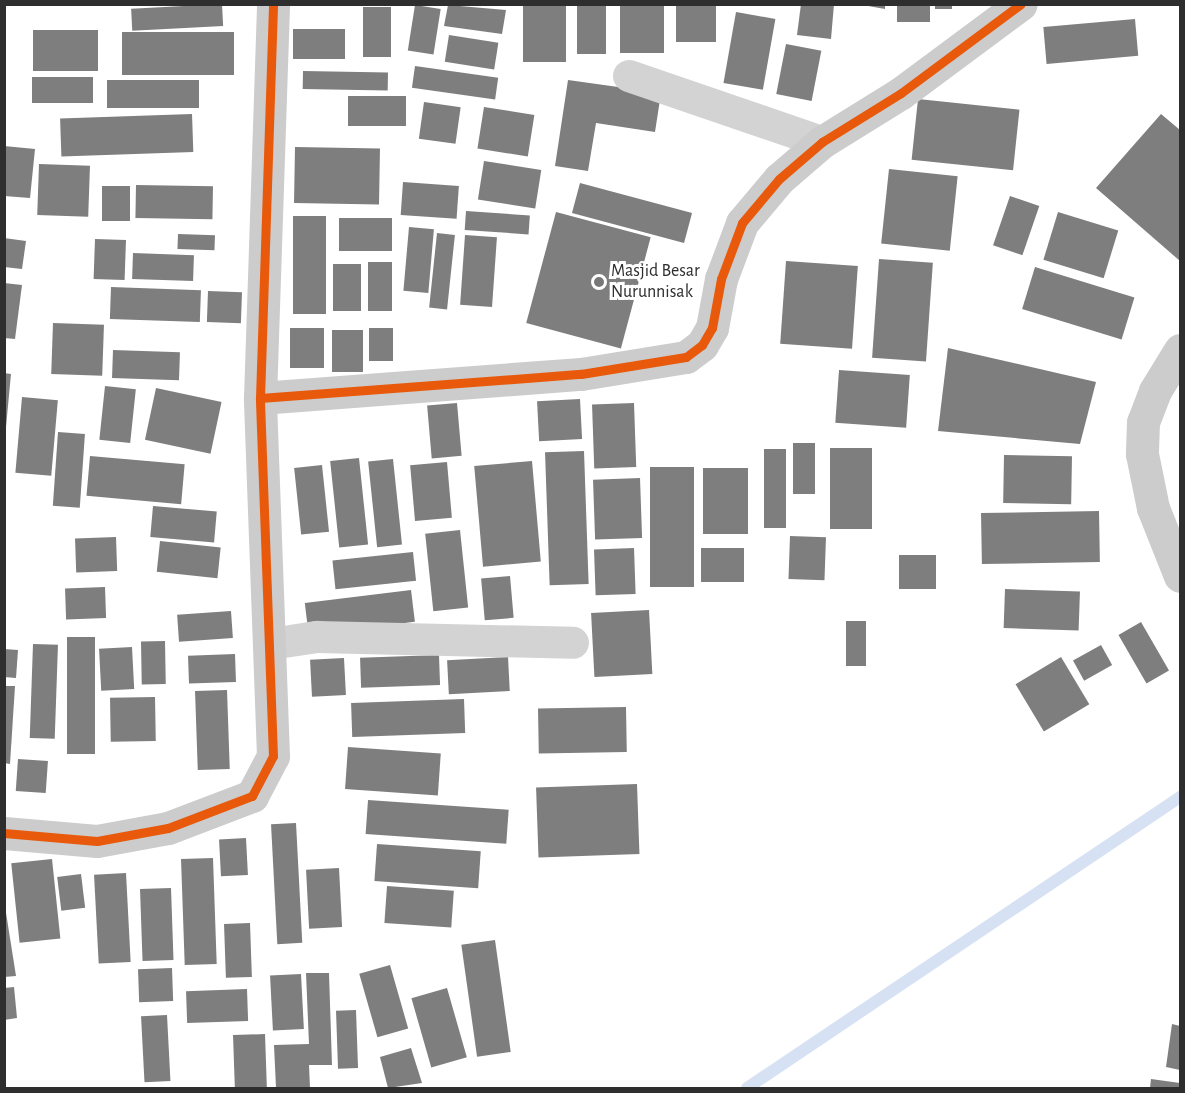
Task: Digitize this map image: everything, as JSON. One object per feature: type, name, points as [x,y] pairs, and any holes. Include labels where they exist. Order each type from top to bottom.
[{"type":"street","points":[[4,833],[97,841],[168,828],[252,796],[273,756],[271,644],[260,398],[273,4]]},
{"type":"street","points":[[260,398],[580,374],[686,357],[702,345],[712,328],[721,279],[741,222],[779,179],[822,142],[901,93],[1021,4]]},
{"type":"street","points":[[629,76],[822,142]]},
{"type":"street","points":[[1180,350],[1155,391],[1143,422],[1142,454],[1153,508],[1180,576]]},
{"type":"street","points":[[271,644],[317,636],[573,643]]},
{"type":"building","points":[[222,4],[223,26],[132,31],[131,9]]},
{"type":"building","points":[[523,4],[566,4],[566,62],[523,62]]},
{"type":"building","points":[[577,4],[606,4],[606,54],[577,54]]},
{"type":"building","points":[[676,4],[716,4],[716,42],[676,42]]},
{"type":"building","points":[[801,4],[834,4],[831,39],[797,35]]},
{"type":"building","points":[[857,4],[885,4],[885,9]]},
{"type":"building","points":[[897,4],[930,4],[930,22],[897,22]]},
{"type":"building","points":[[935,4],[952,4],[952,9],[935,9]]},
{"type":"building","points":[[415,5],[441,9],[433,55],[408,50]]},
{"type":"building","points":[[448,5],[506,10],[502,34],[444,26]]},
{"type":"building","points":[[620,5],[664,5],[664,53],[620,53]]},
{"type":"building","points":[[363,7],[391,7],[391,57],[363,57]]},
{"type":"building","points":[[736,12],[775,19],[763,90],[723,83]]},
{"type":"building","points":[[1135,19],[1138,56],[1047,64],[1043,27]]},
{"type":"building","points":[[293,29],[345,29],[345,59],[293,59]]},
{"type":"building","points":[[33,30],[98,30],[98,71],[33,71]]},
{"type":"building","points":[[122,32],[234,32],[234,75],[122,75]]},
{"type":"building","points":[[449,35],[498,43],[494,69],[445,62]]},
{"type":"building","points":[[786,44],[821,51],[812,101],[776,94]]},
{"type":"building","points":[[415,66],[498,78],[495,99],[412,88]]},
{"type":"building","points":[[303,71],[388,72],[388,90],[303,89]]},
{"type":"building","points":[[32,77],[93,77],[93,103],[32,103]]},
{"type":"building","points":[[107,80],[199,80],[199,108],[107,108]]},
{"type":"building","points":[[568,80],[661,93],[655,132],[596,123],[588,171],[555,166]]},
{"type":"building","points":[[348,96],[406,96],[406,126],[348,126]]},
{"type":"building","points":[[918,99],[1019,110],[1013,170],[912,160]]},
{"type":"building","points":[[424,102],[461,107],[455,144],[419,139]]},
{"type":"building","points":[[484,107],[534,115],[528,156],[477,148]]},
{"type":"building","points":[[192,114],[193,152],[61,157],[60,119]]},
{"type":"building","points":[[1161,114],[1180,130],[1180,261],[1096,188]]},
{"type":"building","points":[[4,146],[35,149],[30,198],[4,196]]},
{"type":"building","points":[[295,147],[380,148],[379,204],[294,203]]},
{"type":"building","points":[[484,161],[541,170],[535,209],[478,200]]},
{"type":"building","points":[[39,164],[90,166],[88,217],[37,215]]},
{"type":"building","points":[[889,169],[958,176],[950,251],[881,244]]},
{"type":"building","points":[[403,182],[459,186],[457,219],[401,215]]},
{"type":"building","points":[[580,183],[692,213],[684,243],[572,213]]},
{"type":"building","points":[[136,185],[213,186],[212,219],[135,218]]},
{"type":"building","points":[[102,186],[130,186],[130,221],[102,221]]},
{"type":"building","points":[[1010,196],[1039,206],[1022,255],[993,245]]},
{"type":"building","points":[[466,211],[530,215],[529,234],[465,230]]},
{"type":"building","points":[[556,212],[651,237],[621,348],[526,323]]},
{"type":"building","points":[[1058,212],[1118,230],[1104,278],[1043,260]]},
{"type":"building","points":[[293,216],[326,216],[326,314],[293,314]]},
{"type":"building","points":[[339,218],[392,218],[392,251],[339,251]]},
{"type":"building","points":[[409,227],[434,229],[428,293],[403,291]]},
{"type":"building","points":[[437,233],[455,235],[447,309],[429,308]]},
{"type":"building","points":[[178,234],[215,235],[214,250],[177,249]]},
{"type":"building","points":[[465,235],[497,237],[492,307],[460,305]]},
{"type":"building","points":[[4,238],[26,241],[22,269],[4,267]]},
{"type":"building","points":[[95,239],[126,240],[125,280],[94,279]]},
{"type":"building","points":[[133,253],[194,255],[193,281],[132,279]]},
{"type":"building","points":[[879,259],[933,263],[926,362],[872,358]]},
{"type":"building","points":[[786,261],[858,266],[852,349],[780,344]]},
{"type":"building","points":[[368,262],[392,262],[392,311],[368,311]]},
{"type":"building","points":[[333,264],[361,264],[361,311],[333,311]]},
{"type":"building","points":[[1035,267],[1134,297],[1122,339],[1022,309]]},
{"type":"building","points":[[4,283],[22,285],[15,339],[4,338]]},
{"type":"building","points":[[111,287],[201,290],[200,322],[110,319]]},
{"type":"building","points":[[208,291],[242,292],[241,323],[207,322]]},
{"type":"building","points":[[53,323],[104,325],[102,376],[51,374]]},
{"type":"building","points":[[290,328],[324,328],[324,368],[290,368]]},
{"type":"building","points":[[369,328],[393,328],[393,361],[369,361]]},
{"type":"building","points":[[332,330],[363,330],[363,372],[332,372]]},
{"type":"building","points":[[948,348],[1096,382],[1080,444],[938,431]]},
{"type":"building","points":[[113,350],[180,352],[179,380],[112,378]]},
{"type":"building","points":[[839,370],[910,375],[906,428],[835,423]]},
{"type":"building","points":[[4,373],[11,374],[6,427],[4,427]]},
{"type":"building","points":[[105,386],[136,389],[130,443],[99,440]]},
{"type":"building","points":[[156,388],[222,402],[211,454],[145,440]]},
{"type":"building","points":[[22,397],[58,400],[51,476],[15,473]]},
{"type":"building","points":[[580,399],[582,439],[539,441],[537,401]]},
{"type":"building","points":[[457,403],[462,456],[432,458],[427,406]]},
{"type":"building","points":[[634,403],[636,467],[594,468],[592,404]]},
{"type":"building","points":[[58,432],[85,434],[80,508],[53,506]]},
{"type":"building","points":[[793,443],[815,443],[815,494],[793,494]]},
{"type":"building","points":[[830,448],[872,448],[872,529],[830,529]]},
{"type":"building","points":[[764,449],[786,449],[786,528],[764,528]]},
{"type":"building","points":[[584,451],[589,584],[550,585],[545,452]]},
{"type":"building","points":[[1004,455],[1072,456],[1071,504],[1003,503]]},
{"type":"building","points":[[90,456],[185,464],[181,504],[87,496]]},
{"type":"building","points":[[359,458],[368,545],[339,548],[330,461]]},
{"type":"building","points":[[393,459],[402,545],[377,547],[368,462]]},
{"type":"building","points":[[532,461],[541,562],[483,567],[474,466]]},
{"type":"building","points":[[447,462],[452,518],[415,521],[410,465]]},
{"type":"building","points":[[322,465],[329,532],[301,535],[294,468]]},
{"type":"building","points":[[650,467],[694,467],[694,587],[650,587]]},
{"type":"building","points":[[703,468],[748,468],[748,534],[703,534]]},
{"type":"building","points":[[640,478],[642,538],[595,540],[593,480]]},
{"type":"building","points":[[153,506],[217,512],[214,542],[150,537]]},
{"type":"building","points":[[1099,511],[1100,562],[982,564],[981,513]]},
{"type":"building","points":[[460,530],[468,608],[433,611],[425,534]]},
{"type":"building","points":[[790,536],[826,537],[824,580],[788,579]]},
{"type":"building","points":[[116,537],[117,571],[76,572],[75,538]]},
{"type":"building","points":[[160,541],[221,547],[217,578],[157,572]]},
{"type":"building","points":[[634,548],[636,594],[596,595],[594,549]]},
{"type":"building","points":[[701,548],[744,548],[744,582],[701,582]]},
{"type":"building","points":[[413,552],[416,581],[335,589],[332,560]]},
{"type":"building","points":[[899,555],[936,555],[936,589],[899,589]]},
{"type":"building","points":[[510,576],[514,618],[485,620],[481,579]]},
{"type":"building","points":[[105,587],[106,618],[66,619],[65,588]]},
{"type":"building","points":[[1005,589],[1080,592],[1079,631],[1004,628]]},
{"type":"building","points":[[411,590],[415,622],[309,635],[305,603]]},
{"type":"building","points":[[649,610],[652,674],[594,677],[591,613]]},
{"type":"building","points":[[231,611],[233,638],[179,642],[177,615]]},
{"type":"building","points":[[846,621],[866,621],[866,666],[846,666]]},
{"type":"building","points":[[1141,622],[1169,670],[1146,683],[1118,635]]},
{"type":"building","points":[[67,637],[95,637],[95,754],[67,754]]},
{"type":"building","points":[[141,641],[165,641],[166,684],[142,684]]},
{"type":"building","points":[[33,644],[58,645],[55,739],[30,738]]},
{"type":"building","points":[[1101,645],[1112,665],[1084,681],[1073,661]]},
{"type":"building","points":[[132,647],[134,689],[101,691],[99,649]]},
{"type":"building","points":[[4,649],[18,650],[16,678],[4,677]]},
{"type":"building","points":[[235,654],[236,682],[189,684],[188,656]]},
{"type":"building","points":[[439,655],[440,685],[361,688],[360,658]]},
{"type":"building","points":[[508,657],[510,691],[449,694],[447,660]]},
{"type":"building","points":[[1061,657],[1089,704],[1044,731],[1016,684]]},
{"type":"building","points":[[344,658],[346,695],[312,697],[310,660]]},
{"type":"building","points":[[4,686],[15,686],[10,764],[4,763]]},
{"type":"building","points":[[227,690],[230,769],[198,770],[195,691]]},
{"type":"building","points":[[155,697],[156,741],[111,742],[110,698]]},
{"type":"building","points":[[464,699],[465,733],[352,737],[351,703]]},
{"type":"building","points":[[626,707],[627,752],[539,754],[538,709]]},
{"type":"building","points":[[348,747],[441,753],[438,795],[345,789]]},
{"type":"building","points":[[18,759],[48,761],[46,793],[16,791]]},
{"type":"building","points":[[637,784],[639,854],[539,857],[536,788]]},
{"type":"building","points":[[368,800],[509,810],[506,844],[366,834]]},
{"type":"building","points":[[296,823],[302,943],[277,944],[271,824]]},
{"type":"building","points":[[246,838],[248,875],[221,876],[219,839]]},
{"type":"building","points":[[377,844],[481,851],[478,888],[374,881]]},
{"type":"building","points":[[213,858],[217,964],[185,965],[181,859]]},
{"type":"building","points":[[52,859],[60,939],[20,943],[11,863]]},
{"type":"building","points":[[339,868],[342,927],[309,929],[306,870]]},
{"type":"building","points":[[126,873],[131,962],[99,964],[94,875]]},
{"type":"building","points":[[81,874],[85,908],[61,911],[57,877]]},
{"type":"building","points":[[387,886],[454,891],[451,928],[384,923]]},
{"type":"building","points":[[171,888],[174,960],[143,961],[140,889]]},
{"type":"building","points":[[4,900],[16,976],[4,977]]},
{"type":"building","points":[[250,923],[252,977],[226,978],[224,924]]},
{"type":"building","points":[[495,940],[511,1052],[477,1057],[461,945]]},
{"type":"building","points":[[390,965],[408,1028],[377,1037],[359,974]]},
{"type":"building","points":[[172,968],[173,1001],[139,1002],[138,969]]},
{"type":"building","points":[[306,973],[329,973],[332,1065],[309,1065],[310,1088],[276,1088],[274,1045],[309,1044]]},
{"type":"building","points":[[301,974],[304,1029],[273,1031],[270,976]]},
{"type":"building","points":[[14,987],[17,1018],[4,1020],[4,988]]},
{"type":"building","points":[[447,988],[467,1057],[431,1067],[411,998]]},
{"type":"building","points":[[247,989],[248,1021],[187,1023],[186,991]]},
{"type":"building","points":[[356,1010],[358,1068],[338,1069],[336,1011]]},
{"type":"building","points":[[167,1015],[170,1081],[144,1082],[141,1016]]},
{"type":"building","points":[[1172,1024],[1180,1026],[1180,1070],[1166,1067]]},
{"type":"building","points":[[265,1034],[267,1088],[235,1088],[233,1035]]},
{"type":"building","points":[[411,1048],[422,1083],[388,1088],[380,1057]]},
{"type":"building","points":[[1151,1079],[1180,1083],[1180,1088],[1150,1088]]},
{"type":"waterway","points":[[747,1088],[1180,797]]},
{"type":"cycle path","points":[[4,833],[97,841],[168,828],[252,796],[273,756],[260,398],[273,4]]},
{"type":"cycle path","points":[[260,398],[581,374],[686,357],[702,345],[712,328],[721,279],[742,223],[779,179],[822,142],[901,93],[1021,4]]},
{"type":"place","name":"Masjid Besar Nurunnisak","points":[[599,282]]}]
